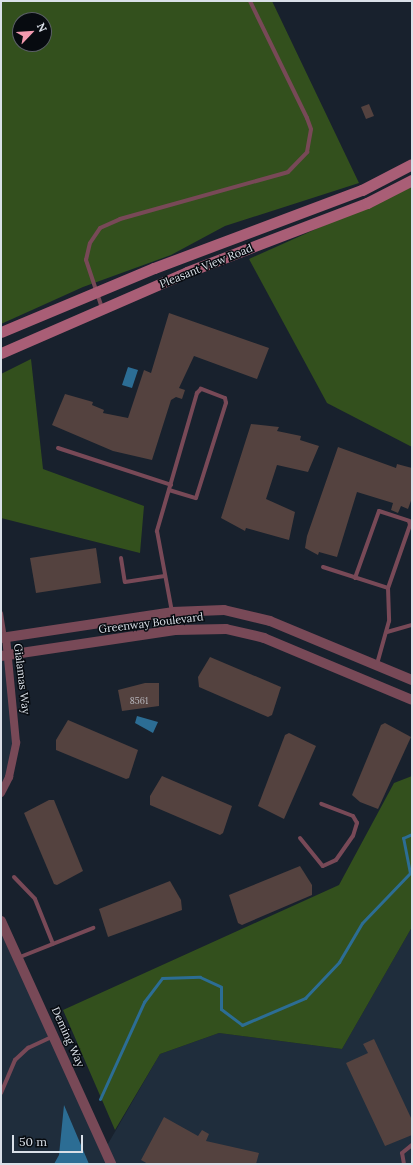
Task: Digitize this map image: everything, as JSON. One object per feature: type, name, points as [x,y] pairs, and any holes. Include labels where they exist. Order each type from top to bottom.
[{"type":"main road","name":"Pleasant View Road","points":[[1,332],[95,291],[338,200],[412,164]]},
{"type":"main road","name":"Pleasant View Road","points":[[1,354],[102,309],[367,203],[412,180]]},
{"type":"street","name":"Greenway Boulevard","points":[[3,638],[172,612],[201,609],[248,615],[412,680]]},
{"type":"street","name":"Greenway Boulevard","points":[[4,656],[175,630],[226,629],[264,638],[412,700]]},
{"type":"street","name":"Gialamas Way","points":[[1,793],[9,777],[16,742],[4,656],[3,638]]},
{"type":"street","name":"Deming Way","points":[[1,921],[20,957],[111,1164]]},
{"type":"lane","points":[[102,309],[86,260],[90,243],[100,228],[120,219],[288,172],[307,152],[311,129],[307,118],[250,1]]},
{"type":"lane","points":[[169,490],[196,498],[226,403],[225,398],[201,389],[197,393],[157,531],[172,612]]},
{"type":"lane","points":[[58,448],[171,485]]},
{"type":"lane","points":[[355,578],[379,511],[409,521],[410,525],[388,588],[387,632],[377,665]]},
{"type":"lane","points":[[121,558],[125,582],[165,576]]},
{"type":"lane","points":[[323,567],[388,588]]},
{"type":"lane","points":[[1,613],[3,638]]},
{"type":"lane","points":[[387,632],[412,625]]},
{"type":"lane","points":[[300,838],[323,866],[336,860],[353,836],[357,823],[353,816],[321,804]]},
{"type":"lane","points":[[14,877],[35,899],[53,944]]},
{"type":"lane","points":[[20,957],[93,928]]},
{"type":"lane","points":[[1,1093],[15,1060],[28,1048],[54,1036]]},
{"type":"lane","points":[[404,1164],[402,1153],[412,1145]]},
{"type":"shaded area","points":[[1,656],[7,656],[16,743],[1,793]]},
{"type":"shaded area","points":[[1,921],[105,1149],[160,1054],[219,1033],[342,1049],[412,927],[412,1164],[1,1164]]},
{"type":"green space","points":[[1,1],[272,1],[359,183],[225,226],[171,255],[83,287],[1,324]]},
{"type":"green space","points":[[412,186],[412,447],[327,403],[249,259]]},
{"type":"green space","points":[[31,359],[43,469],[144,506],[140,553],[1,518],[1,374]]},
{"type":"green space","points":[[412,776],[412,927],[342,1049],[219,1033],[160,1054],[115,1130],[63,1010],[339,885],[394,783]]},
{"type":"water","points":[[128,367],[138,370],[132,388],[122,385]]},
{"type":"water","points":[[137,716],[158,722],[153,733],[135,723]]},
{"type":"water","points":[[64,1105],[89,1164],[54,1164],[59,1155]]},
{"type":"building","points":[[369,104],[374,116],[366,119],[361,107]]},
{"type":"building","points":[[169,313],[269,348],[257,379],[194,356],[179,388],[185,390],[182,399],[176,397],[171,400],[152,460],[113,451],[52,425],[65,394],[93,402],[92,405],[104,410],[103,413],[128,418],[144,370],[151,373]]},
{"type":"building","points":[[251,424],[279,427],[277,431],[301,436],[300,440],[319,446],[308,472],[277,465],[266,499],[295,512],[289,540],[246,528],[245,531],[221,518]]},
{"type":"building","points":[[338,447],[396,468],[397,464],[412,468],[412,498],[408,509],[401,506],[398,513],[391,510],[393,503],[357,492],[337,557],[319,552],[318,555],[305,548],[307,536]]},
{"type":"building","points":[[96,548],[101,583],[36,593],[30,558]]},
{"type":"building","points":[[210,657],[281,687],[272,715],[268,717],[199,687],[198,677]]},
{"type":"building","points":[[145,683],[159,683],[159,706],[122,711],[118,690]]},
{"type":"building","points":[[68,720],[138,750],[129,778],[126,779],[56,750],[56,740]]},
{"type":"building","points":[[385,723],[411,737],[378,809],[360,802],[352,795],[381,725]]},
{"type":"building","points":[[289,733],[316,746],[284,819],[258,806],[285,735]]},
{"type":"building","points":[[162,776],[232,806],[223,833],[220,835],[150,805],[150,796]]},
{"type":"building","points":[[49,800],[54,800],[83,871],[57,885],[54,884],[24,813]]},
{"type":"building","points":[[300,866],[312,885],[312,895],[242,925],[238,923],[229,895]]},
{"type":"building","points":[[170,881],[181,900],[182,910],[108,937],[99,909]]},
{"type":"building","points":[[374,1039],[412,1120],[412,1135],[385,1146],[346,1063],[368,1053],[363,1044]]},
{"type":"building","points":[[164,1117],[198,1136],[202,1130],[209,1134],[206,1141],[259,1153],[256,1164],[148,1164],[141,1160]]},
{"type":"waterway","points":[[100,1099],[144,1002],[162,978],[200,977],[221,987],[221,1009],[242,1025],[305,998],[339,962],[362,923],[410,873],[403,838],[412,834]]}]
